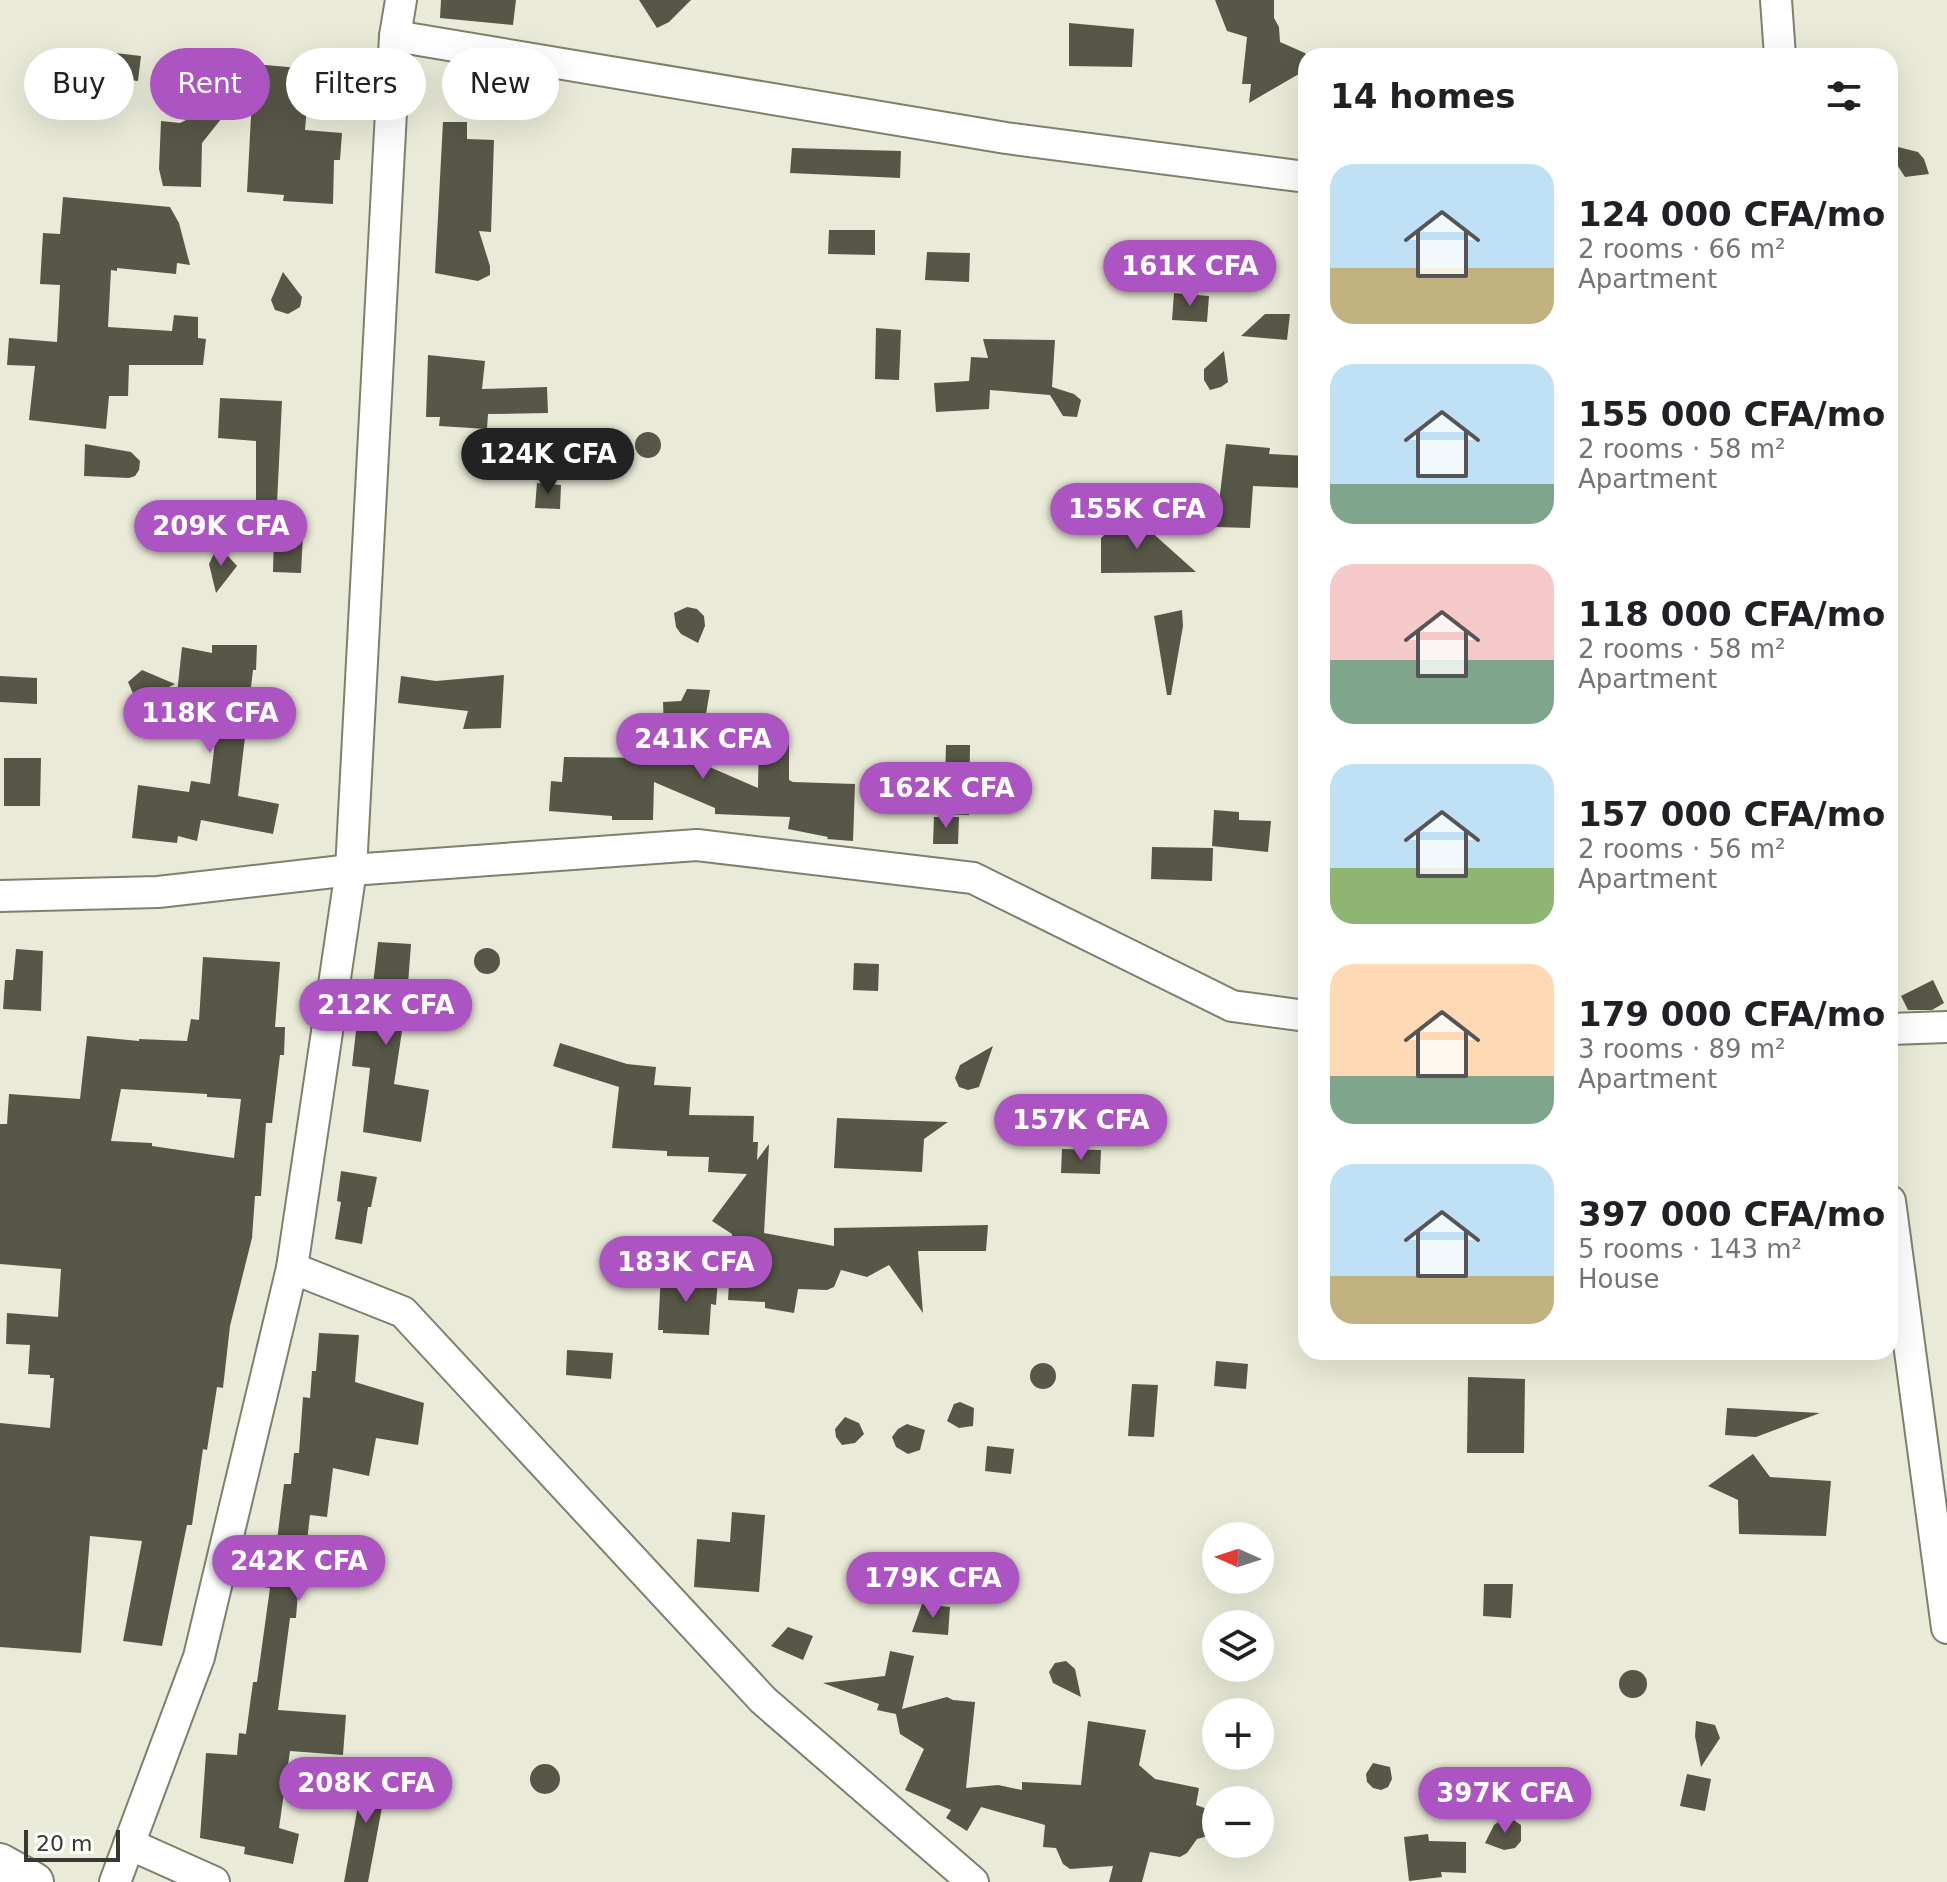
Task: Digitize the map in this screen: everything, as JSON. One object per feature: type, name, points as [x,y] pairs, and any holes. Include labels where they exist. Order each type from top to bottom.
[{"type":"street","points":[[115,1882],[199,1657],[292,1268],[351,870],[395,36],[401,0]]},
{"type":"street","points":[[1776,0],[1779,48]]},
{"type":"street","points":[[395,36],[1006,138],[1298,176]]},
{"type":"street","points":[[0,896],[158,892],[351,870],[697,845],[973,878],[1232,1006],[1298,1015]]},
{"type":"street","points":[[1898,1029],[1947,1027]]},
{"type":"street","points":[[1898,1261],[1947,1628]]},
{"type":"street","points":[[292,1268],[403,1312],[763,1700],[973,1882]]},
{"type":"street","points":[[129,1844],[214,1882]]},
{"type":"street","points":[[0,1863],[34,1882]]},
{"type":"building","points":[[441,0],[516,0],[513,25],[440,18]]},
{"type":"building","points":[[639,0],[691,0],[669,22],[657,28]]},
{"type":"building","points":[[1215,0],[1274,0],[1274,18],[1279,27],[1280,42],[1298,50],[1298,74],[1249,103],[1251,84],[1242,84],[1247,37],[1227,31]]},
{"type":"building","points":[[1069,23],[1134,29],[1132,67],[1069,66]]},
{"type":"building","points":[[134,55],[141,56],[138,81],[134,81]]},
{"type":"building","points":[[270,65],[286,67],[286,120],[306,120],[305,130],[342,133],[340,160],[334,160],[333,204],[283,201],[284,195],[247,192],[251,120],[270,120]]},
{"type":"building","points":[[186,120],[220,120],[202,143],[201,187],[163,186],[159,169],[161,121],[180,123]]},
{"type":"building","points":[[443,122],[467,122],[467,139],[494,140],[491,232],[479,231],[490,275],[478,281],[435,273]]},
{"type":"building","points":[[1898,147],[1918,152],[1929,174],[1905,177],[1898,166]]},
{"type":"building","points":[[792,148],[901,151],[900,178],[790,173]]},
{"type":"building","points":[[63,197],[170,207],[179,223],[190,265],[177,263],[176,274],[111,270],[108,327],[172,331],[174,315],[198,317],[198,338],[206,339],[203,365],[129,365],[128,396],[109,396],[106,429],[29,420],[35,366],[7,365],[9,338],[57,342],[60,285],[40,284],[43,233],[60,234]]},
{"type":"building","points":[[829,230],[875,230],[875,255],[828,254]]},
{"type":"building","points":[[927,252],[970,253],[969,282],[925,280]]},
{"type":"building","points":[[283,272],[302,297],[300,307],[288,314],[275,310],[271,300]]},
{"type":"building","points":[[1174,293],[1209,296],[1207,322],[1172,320]]},
{"type":"building","points":[[1265,314],[1290,314],[1287,340],[1241,336]]},
{"type":"building","points":[[876,328],[901,330],[899,380],[875,379]]},
{"type":"building","points":[[983,339],[1055,340],[1052,387],[1074,394],[1081,400],[1077,417],[1063,416],[1050,395],[990,390],[989,409],[936,412],[934,383],[969,381],[971,357],[988,358]]},
{"type":"building","points":[[1224,351],[1228,382],[1210,390],[1204,380],[1204,369]]},
{"type":"building","points":[[428,355],[485,361],[482,389],[547,387],[548,413],[488,414],[487,429],[439,426],[440,417],[426,417]]},
{"type":"building","points":[[220,398],[282,401],[277,503],[256,503],[256,441],[218,438]]},
{"type":"building","points":[[648,432],[657,436],[661,445],[657,454],[648,458],[639,454],[635,445],[639,436]]},
{"type":"building","points":[[85,444],[131,452],[140,461],[139,470],[129,478],[84,476]]},
{"type":"building","points":[[1226,444],[1270,448],[1269,454],[1298,456],[1298,488],[1253,486],[1250,528],[1216,527]]},
{"type":"building","points":[[537,483],[561,485],[560,509],[535,508]]},
{"type":"building","points":[[1129,512],[1196,572],[1101,573],[1101,538]]},
{"type":"building","points":[[274,532],[303,533],[301,573],[273,572]]},
{"type":"building","points":[[218,545],[237,566],[216,593],[209,564]]},
{"type":"building","points":[[687,607],[697,609],[704,616],[705,626],[698,643],[681,634],[676,627],[674,613]]},
{"type":"building","points":[[1182,610],[1183,626],[1171,695],[1167,695],[1154,616]]},
{"type":"building","points":[[212,645],[257,645],[238,796],[279,804],[273,834],[201,820],[197,841],[178,836],[177,843],[132,838],[138,785],[189,792],[191,781],[210,784],[220,699],[177,694],[182,647],[212,653]]},
{"type":"building","points":[[142,670],[175,684],[147,698],[135,698],[128,682]]},
{"type":"building","points":[[504,675],[501,728],[463,729],[468,711],[398,703],[401,676],[436,681]]},
{"type":"building","points":[[0,676],[37,678],[37,704],[0,702]]},
{"type":"building","points":[[687,689],[710,690],[698,762],[758,788],[759,734],[789,734],[789,780],[855,784],[853,841],[827,839],[788,829],[790,817],[715,814],[715,808],[654,782],[653,820],[612,820],[612,816],[549,811],[551,781],[562,782],[564,757],[665,758],[663,702],[681,701]]},
{"type":"building","points":[[946,745],[970,745],[969,815],[944,814]]},
{"type":"building","points":[[4,758],[41,758],[40,806],[4,806]]},
{"type":"building","points":[[1214,810],[1239,812],[1239,820],[1271,821],[1268,852],[1212,846]]},
{"type":"building","points":[[934,817],[959,817],[958,844],[933,844]]},
{"type":"building","points":[[1152,847],[1213,848],[1212,881],[1151,879]]},
{"type":"building","points":[[378,942],[411,944],[407,998],[394,1084],[429,1090],[421,1142],[363,1132],[370,1068],[352,1066],[356,1031],[346,1030],[351,991],[372,993]]},
{"type":"building","points":[[487,948],[497,951],[500,961],[497,971],[487,974],[477,971],[474,961],[477,951]]},
{"type":"building","points":[[16,949],[43,951],[41,1011],[3,1009],[5,980],[13,980]]},
{"type":"building","points":[[203,957],[280,962],[275,1027],[285,1027],[284,1055],[280,1055],[272,1123],[266,1123],[261,1196],[255,1196],[252,1238],[230,1326],[223,1388],[217,1387],[207,1450],[203,1449],[192,1525],[187,1525],[162,1646],[123,1641],[142,1541],[90,1536],[81,1653],[0,1647],[0,1423],[50,1428],[54,1378],[28,1374],[30,1345],[6,1344],[7,1313],[58,1317],[61,1269],[0,1264],[0,1124],[7,1124],[9,1094],[80,1099],[87,1036],[187,1041],[191,1019],[199,1020]],"holes":[[[121,1089],[207,1094],[207,1097],[241,1099],[234,1158],[152,1146],[152,1143],[111,1141]]]},
{"type":"building","points":[[854,963],[879,964],[878,991],[853,990]]},
{"type":"building","points":[[1933,980],[1944,1003],[1932,1010],[1908,1010],[1901,996]]},
{"type":"building","points":[[560,1043],[627,1064],[656,1067],[654,1085],[691,1087],[689,1115],[754,1116],[753,1142],[758,1142],[757,1160],[769,1144],[764,1233],[834,1246],[834,1228],[988,1225],[986,1251],[918,1251],[923,1313],[889,1265],[867,1277],[841,1270],[834,1287],[827,1290],[798,1289],[794,1313],[765,1308],[765,1302],[728,1300],[732,1234],[712,1221],[747,1174],[708,1172],[709,1157],[667,1156],[667,1151],[612,1148],[619,1087],[553,1066]]},
{"type":"building","points":[[993,1046],[979,1087],[968,1090],[959,1087],[955,1078],[960,1065]]},
{"type":"building","points":[[837,1118],[948,1122],[924,1139],[922,1172],[834,1168]]},
{"type":"building","points":[[1062,1149],[1101,1150],[1100,1174],[1061,1173]]},
{"type":"building","points":[[341,1171],[377,1177],[362,1244],[335,1239],[341,1202],[337,1201]]},
{"type":"building","points":[[661,1274],[718,1278],[716,1305],[711,1304],[709,1335],[663,1333],[663,1330],[658,1330]]},
{"type":"building","points":[[319,1333],[359,1335],[355,1382],[424,1403],[418,1445],[376,1438],[369,1476],[333,1468],[327,1517],[310,1515],[301,1594],[298,1593],[296,1618],[290,1618],[278,1710],[346,1715],[343,1755],[290,1751],[279,1828],[299,1834],[293,1864],[244,1854],[245,1847],[200,1838],[206,1753],[237,1755],[239,1733],[246,1734],[253,1682],[257,1682],[270,1588],[263,1587],[268,1548],[276,1549],[284,1484],[291,1484],[294,1453],[299,1453],[303,1397],[310,1398]]},
{"type":"building","points":[[567,1350],[613,1353],[611,1379],[566,1375]]},
{"type":"building","points":[[1216,1361],[1248,1364],[1246,1389],[1214,1386]]},
{"type":"building","points":[[1043,1363],[1052,1367],[1056,1376],[1052,1385],[1043,1389],[1034,1385],[1030,1376],[1034,1367]]},
{"type":"building","points":[[1468,1377],[1525,1379],[1524,1453],[1467,1453]]},
{"type":"building","points":[[1132,1384],[1158,1385],[1154,1437],[1128,1436]]},
{"type":"building","points":[[960,1402],[974,1408],[973,1426],[959,1428],[947,1421],[954,1404]]},
{"type":"building","points":[[1727,1408],[1820,1413],[1756,1437],[1725,1435]]},
{"type":"building","points":[[845,1417],[859,1423],[864,1434],[855,1443],[842,1445],[835,1429]]},
{"type":"building","points":[[907,1424],[925,1430],[920,1450],[908,1454],[896,1447],[892,1437]]},
{"type":"building","points":[[987,1446],[1014,1449],[1011,1474],[985,1471]]},
{"type":"building","points":[[1753,1454],[1770,1477],[1831,1481],[1826,1536],[1739,1534],[1738,1500],[1708,1486]]},
{"type":"building","points":[[732,1512],[765,1515],[759,1592],[694,1587],[697,1539],[730,1542]]},
{"type":"building","points":[[989,1564],[998,1574],[995,1585],[986,1591],[972,1589],[970,1577],[975,1566]]},
{"type":"building","points":[[1484,1584],[1513,1584],[1511,1618],[1483,1616]]},
{"type":"building","points":[[922,1604],[950,1607],[948,1635],[912,1632]]},
{"type":"building","points":[[788,1627],[813,1636],[803,1660],[771,1646]]},
{"type":"building","points":[[890,1651],[914,1656],[902,1709],[947,1697],[975,1702],[966,1788],[998,1785],[1022,1790],[1022,1782],[1081,1785],[1088,1721],[1146,1730],[1139,1765],[1155,1779],[1199,1788],[1196,1805],[1202,1807],[1202,1838],[1180,1857],[1150,1852],[1142,1882],[1109,1882],[1113,1866],[1070,1869],[1063,1864],[1056,1848],[1043,1847],[1045,1825],[981,1807],[967,1831],[946,1818],[951,1810],[905,1790],[924,1749],[900,1734],[896,1714],[877,1710],[879,1704],[823,1683],[885,1676]]},
{"type":"building","points":[[1066,1661],[1075,1669],[1081,1697],[1053,1683],[1049,1672],[1055,1663]]},
{"type":"building","points":[[1633,1670],[1643,1674],[1647,1684],[1643,1694],[1633,1698],[1623,1694],[1619,1684],[1623,1674]]},
{"type":"building","points":[[1696,1721],[1715,1725],[1720,1738],[1701,1767],[1695,1736]]},
{"type":"building","points":[[1373,1763],[1390,1767],[1392,1779],[1388,1787],[1381,1790],[1367,1782],[1366,1774]]},
{"type":"building","points":[[545,1764],[551,1765],[559,1773],[559,1785],[551,1793],[545,1794],[539,1793],[531,1785],[530,1779],[531,1773],[539,1765]]},
{"type":"building","points":[[365,1768],[389,1770],[368,1882],[344,1882]]},
{"type":"building","points":[[1687,1774],[1711,1779],[1705,1811],[1680,1806]]},
{"type":"building","points":[[1502,1819],[1512,1819],[1521,1825],[1521,1841],[1515,1848],[1504,1850],[1485,1843],[1494,1825]]},
{"type":"building","points":[[1428,1834],[1429,1841],[1466,1842],[1466,1873],[1441,1872],[1442,1877],[1409,1881],[1404,1837]]}]
